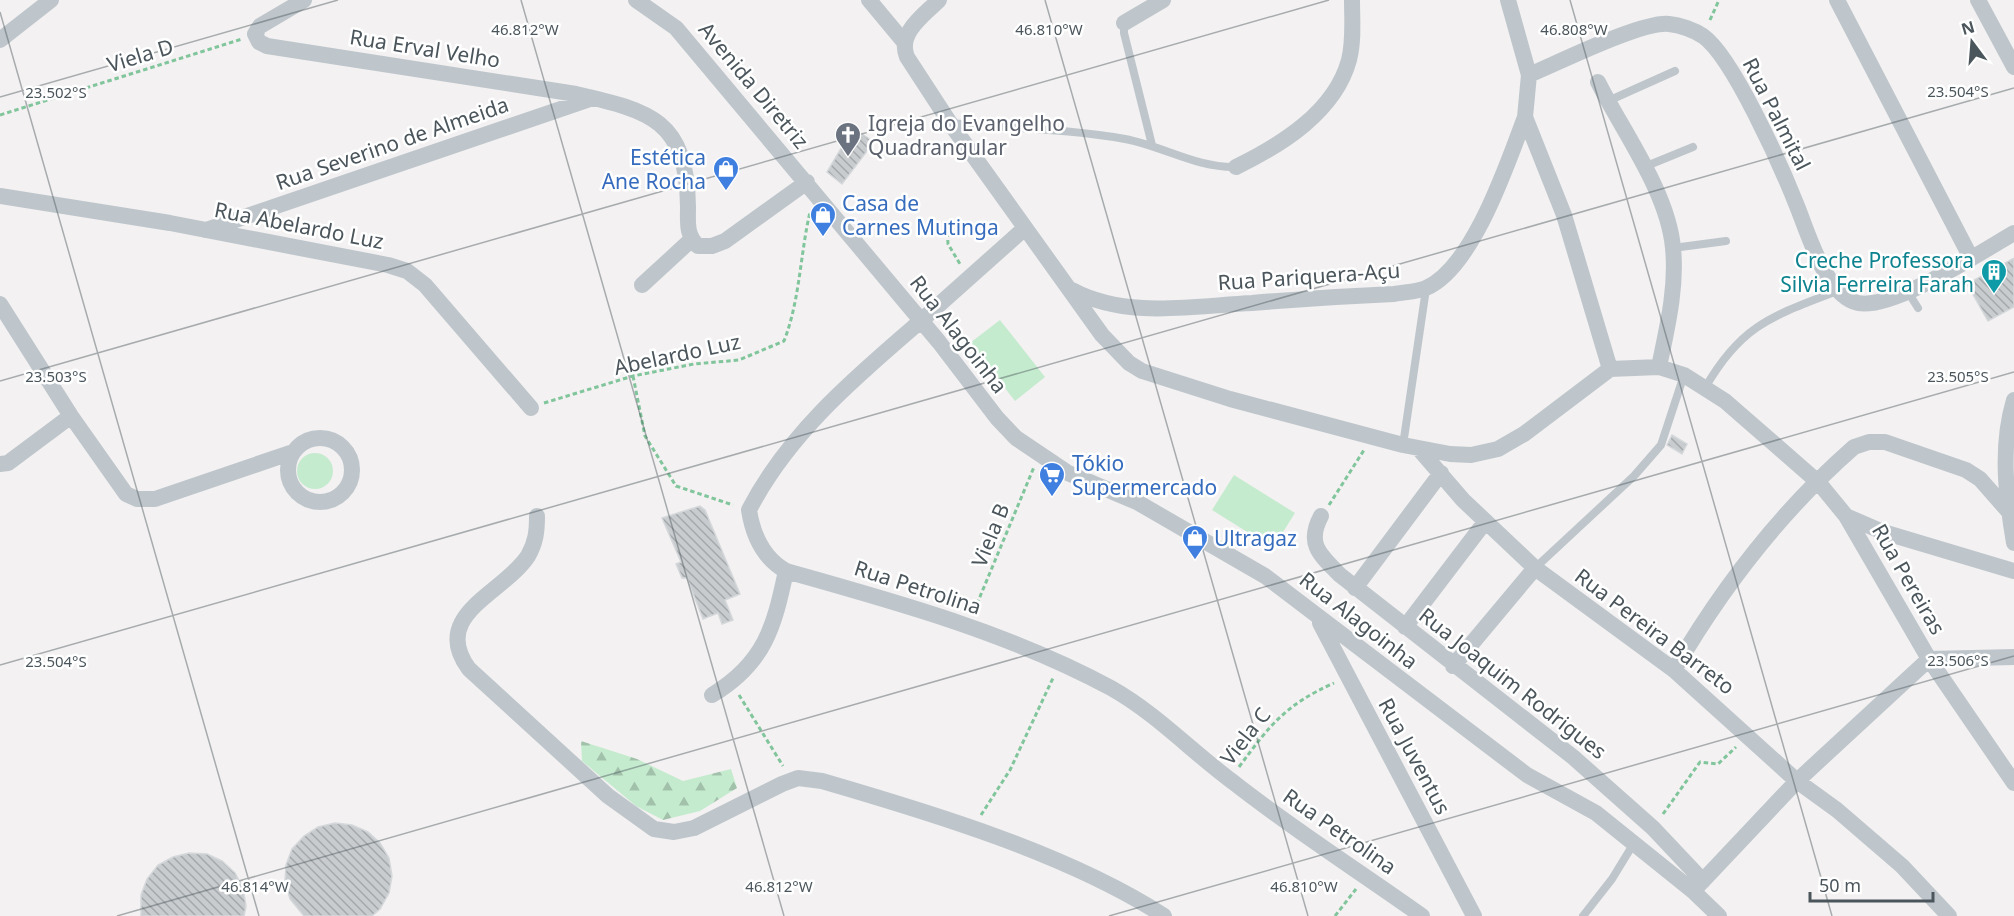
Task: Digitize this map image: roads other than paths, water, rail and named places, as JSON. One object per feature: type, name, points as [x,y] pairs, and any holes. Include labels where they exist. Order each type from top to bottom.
[{"type":"street","points":[[0,40],[51,0]]},
{"type":"street","name":"Rua Erval Velho","points":[[304,0],[260,26],[255,34],[259,42],[267,46],[593,98],[621,104],[648,115],[677,144],[684,164],[687,228],[691,240]]},
{"type":"street","name":"Avenida Diretriz","points":[[636,0],[676,28],[811,186]]},
{"type":"street","points":[[869,0],[904,42],[907,57],[950,123],[1115,351],[1142,371],[1230,399],[1411,447],[1471,455],[1498,449],[1524,434],[1610,369],[1659,367],[1672,297],[1673,248],[1664,211],[1598,82]]},
{"type":"street","points":[[904,42],[906,36],[939,0]]},
{"type":"street","points":[[1124,23],[1164,0]]},
{"type":"street","points":[[1236,167],[1263,153],[1303,125],[1340,83],[1349,59],[1352,0]]},
{"type":"street","points":[[1508,0],[1529,75],[1525,117],[1563,215],[1610,369]]},
{"type":"street","points":[[1838,0],[1971,258]]},
{"type":"street","points":[[1978,0],[2014,67]]},
{"type":"street","name":"Rua Palmital","points":[[1529,75],[1631,32],[1667,23],[1703,36],[1729,64],[1793,195],[1823,267],[1837,291]]},
{"type":"street","name":"Rua Severino de Almeida","points":[[205,230],[593,98]]},
{"type":"street","name":"Rua Pariquera-Açu","points":[[1069,288],[1084,296],[1125,307],[1168,308],[1394,294],[1426,288],[1453,267],[1478,229],[1501,180],[1525,117]]},
{"type":"street","points":[[642,285],[691,240],[698,246],[712,246],[725,241],[811,186]]},
{"type":"street","name":"Rua Alagoinha","points":[[811,186],[921,321],[996,418],[1039,456],[1068,473],[1137,502],[1265,576],[1527,775],[1596,813],[1634,843],[1698,886],[1719,916]]},
{"type":"street","name":"Rua Abelardo Luz","points":[[0,196],[205,230],[388,265],[406,271],[425,285],[531,408]]},
{"type":"street","points":[[921,321],[1025,228]]},
{"type":"street","points":[[1837,291],[1847,299],[1870,303],[1908,292],[2014,233]]},
{"type":"street","points":[[0,304],[107,471],[126,494],[137,499],[174,493],[290,453]]},
{"type":"street","name":"Rua Petrolina","points":[[921,321],[850,383],[806,428],[760,488],[749,510],[761,548],[777,566],[786,571],[879,596],[968,626],[1059,662],[1145,709],[1230,780],[1422,916]]},
{"type":"street","name":"Rua Pereiras","points":[[1659,367],[1684,375],[1725,401],[1819,483],[1846,516],[1929,658],[2014,783]]},
{"type":"street","points":[[2014,400],[2007,422],[2005,478],[2014,543]]},
{"type":"street","points":[[0,464],[8,463],[71,416]]},
{"type":"street","points":[[1674,670],[1715,603],[1745,561],[1772,528],[1854,447],[1869,442],[1885,442],[1966,470],[1980,479],[2009,512]]},
{"type":"street","name":"Rua Pereira Barreto","points":[[1411,447],[1441,474],[1485,522],[1535,568],[1674,670],[1749,735],[1797,781],[1837,810],[1902,866],[1949,916]]},
{"type":"street","points":[[1355,588],[1441,474]]},
{"type":"street","points":[[537,516],[537,536],[527,557],[474,608],[459,627],[455,641],[459,655],[469,669],[608,796],[654,829],[674,832],[694,828],[792,780],[798,778],[822,781],[972,829],[1092,876],[1130,894],[1164,916]]},
{"type":"street","name":"Rua Joaquim Rodrigues","points":[[1322,516],[1314,530],[1313,538],[1326,561],[1355,588],[1573,757],[1612,791],[1653,828],[1698,886]]},
{"type":"street","points":[[1846,516],[1883,532],[2014,571]]},
{"type":"street","points":[[1405,627],[1485,522]]},
{"type":"street","points":[[1454,666],[1535,568]]},
{"type":"street","points":[[712,695],[732,683],[764,647],[774,623],[786,571]]},
{"type":"street","name":"Rua Juventus","points":[[1317,617],[1474,916]]},
{"type":"street","points":[[1698,886],[1797,781],[1929,658],[2014,657]]},
{"type":"street","points":[[1596,813],[1612,791]]},
{"type":"lane","points":[[1124,23],[1124,33],[1152,145]]},
{"type":"lane","points":[[1608,101],[1675,71]]},
{"type":"lane","points":[[950,123],[1111,137],[1152,145],[1195,162],[1216,167],[1236,167]]},
{"type":"lane","points":[[1644,168],[1693,147]]},
{"type":"lane","points":[[1673,248],[1726,241]]},
{"type":"lane","points":[[1411,447],[1426,288]]},
{"type":"lane","points":[[1705,388],[1720,360],[1749,330],[1788,310],[1837,291]]},
{"type":"lane","points":[[1908,292],[1918,308]]},
{"type":"lane","points":[[1535,568],[1627,482],[1661,445],[1684,375]]},
{"type":"lane","points":[[1583,916],[1612,879],[1634,843]]},
{"type":"place","name":"Igreja do Evangelho Quadrangular","points":[[848,158]]},
{"type":"place","name":"Estética Ane Rocha","points":[[726,192]]},
{"type":"place","name":"Casa de Carnes Mutinga","points":[[823,238]]},
{"type":"place","name":"Creche Professora Silvia Ferreira Farah","points":[[1994,295]]},
{"type":"place","name":"Tókio Supermercado","points":[[1052,498]]},
{"type":"place","name":"Ultragaz","points":[[1195,561]]}]
